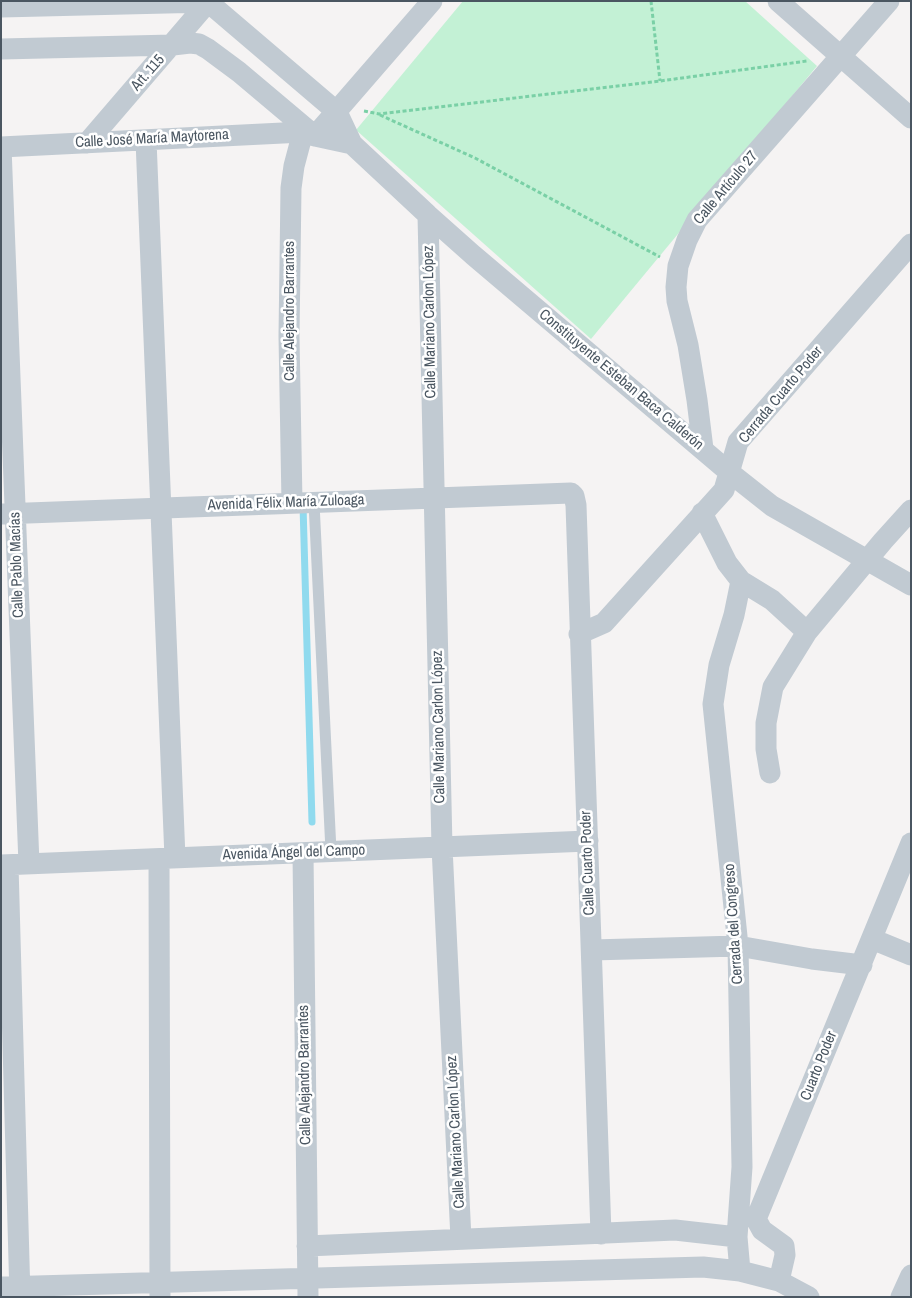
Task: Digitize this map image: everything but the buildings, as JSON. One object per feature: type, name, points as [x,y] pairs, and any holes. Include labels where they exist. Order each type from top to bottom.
[{"type":"street","points":[[309,134],[339,109],[432,1]]},
{"type":"street","points":[[778,1],[911,118]]},
{"type":"street","name":"Calle Artículo 27","points":[[703,449],[688,345],[676,287],[678,266],[686,240],[697,220],[889,1]]},
{"type":"street","points":[[1,7],[209,2],[339,109],[352,144]]},
{"type":"street","name":"Art. 115","points":[[87,142],[209,2]]},
{"type":"street","points":[[1,49],[199,44],[239,72],[309,134],[352,144]]},
{"type":"street","name":"Calle José María Maytorena","points":[[1,147],[309,134]]},
{"type":"street","name":"Calle Alejandro Barrantes","points":[[292,503],[289,336],[291,188],[294,166],[309,134]]},
{"type":"street","points":[[146,140],[160,508],[167,858],[160,1290]]},
{"type":"street","name":"Constituyente Esteban Baca Calderón","points":[[352,144],[473,255],[729,472],[772,506],[911,586]]},
{"type":"street","name":"Calle Pablo Macías","points":[[1,147],[13,865],[13,1290]]},
{"type":"street","name":"Calle Mariano Carlon López","points":[[428,215],[442,847],[461,1239]]},
{"type":"street","name":"Cerrada Cuarto Poder","points":[[579,634],[604,623],[724,490],[738,442],[911,244]]},
{"type":"street","name":"Avenida Félix María Zuloaga","points":[[8,513],[571,493]]},
{"type":"street","name":"Calle Cuarto Poder","points":[[571,493],[576,505],[601,1234]]},
{"type":"street","points":[[770,773],[766,749],[766,723],[773,687],[807,632],[911,510]]},
{"type":"street","points":[[702,513],[727,563],[741,581],[772,600],[807,632]]},
{"type":"street","name":"Cerrada del Congreso","points":[[740,1271],[737,1237],[742,1167],[738,946],[713,704],[719,664],[734,615],[741,581]]},
{"type":"street","name":"Avenida Ángel del Campo","points":[[13,865],[588,841]]},
{"type":"street","name":"Cuarto Poder","points":[[779,1281],[785,1255],[784,1246],[762,1230],[756,1219],[911,843]]},
{"type":"street","name":"Calle Alejandro Barrantes","points":[[303,853],[308,1288]]},
{"type":"street","points":[[872,939],[911,955]]},
{"type":"street","points":[[592,950],[738,946],[812,959],[862,965]]},
{"type":"street","points":[[307,1246],[675,1230],[737,1237]]},
{"type":"street","points":[[13,1290],[308,1288],[703,1267],[740,1271],[779,1281],[809,1297]]},
{"type":"street","points":[[901,1297],[911,1275]]},
{"type":"lane","points":[[314,502],[331,852]]},
{"type":"path","points":[[651,1],[660,82]]},
{"type":"path","points":[[339,109],[379,114],[660,82],[841,56]]},
{"type":"path","points":[[379,114],[475,158],[678,266]]},
{"type":"green space","points":[[463,1],[745,1],[817,66],[591,339],[356,130]]},
{"type":"waterway","points":[[303,505],[312,822]]}]
